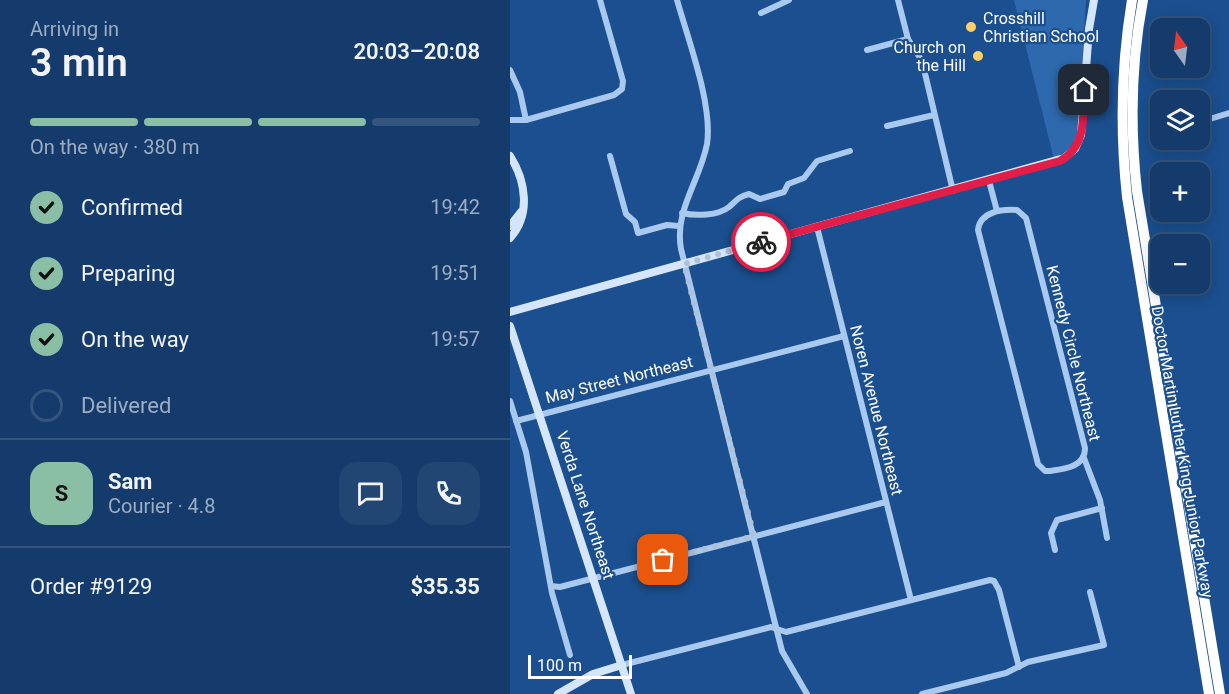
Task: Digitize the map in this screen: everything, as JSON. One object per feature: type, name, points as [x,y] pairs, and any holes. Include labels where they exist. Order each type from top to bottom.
[{"type":"highway","name":"Doctor Martin Luther King Junior Parkway","points":[[1132,0],[1125,47],[1122,113],[1127,198],[1209,694]]},
{"type":"highway","name":"Doctor Martin Luther King Junior Parkway","points":[[1143,0],[1135,63],[1132,116],[1137,191],[1220,694]]},
{"type":"street","points":[[510,120],[526,120],[614,96],[622,89],[622,81],[600,0]]},
{"type":"street","points":[[677,0],[708,120],[704,158],[679,226],[684,264],[786,661],[807,694]]},
{"type":"street","points":[[761,13],[789,0]]},
{"type":"street","points":[[898,0],[908,39],[921,61],[953,191]]},
{"type":"street","points":[[510,312],[1053,163],[1073,152],[1082,130],[1089,29],[1094,0]]},
{"type":"street","points":[[867,50],[908,39]]},
{"type":"street","points":[[510,70],[520,92],[526,120]]},
{"type":"street","points":[[1210,119],[1229,113]]},
{"type":"street","points":[[887,126],[934,115]]},
{"type":"street","points":[[682,213],[699,216],[728,208],[737,197],[749,194],[760,199],[784,192],[788,184],[806,176],[817,161],[850,151]]},
{"type":"street","points":[[510,156],[523,183],[522,219],[510,238]]},
{"type":"street","points":[[610,156],[626,214],[635,222],[638,233],[663,226],[679,226]]},
{"type":"street","points":[[989,181],[997,211]]},
{"type":"street","name":"Kennedy Circle Northeast","points":[[1017,210],[1026,218],[1084,448],[1084,458],[1076,465],[1045,471],[1038,464],[978,230],[980,221],[997,211],[1017,210]]},
{"type":"street","points":[[510,226],[521,212]]},
{"type":"street","name":"Noren Avenue Northeast","points":[[817,227],[910,600]]},
{"type":"street","name":"Verda Lane Northeast","points":[[510,326],[631,694]]},
{"type":"street","name":"May Street Northeast","points":[[516,421],[844,336]]},
{"type":"street","points":[[510,401],[529,465],[551,586],[570,655]]},
{"type":"street","points":[[1084,458],[1102,508],[1107,538]]},
{"type":"street","points":[[551,586],[560,587],[886,502]]},
{"type":"street","points":[[1055,550],[1051,532],[1057,520],[1102,508]]},
{"type":"street","points":[[558,694],[593,674],[622,665],[771,627],[786,632],[984,581],[994,581],[999,590],[1019,667]]},
{"type":"street","points":[[922,694],[1006,673],[1070,651],[1104,645],[1090,592]]},
{"type":"shaded area","points":[[1014,0],[1086,0],[1077,135],[1070,148],[1054,159]]},
{"type":"way so far","points":[[663,560],[754,536],[684,264],[761,242]]},
{"type":"place","name":"Crosshill Christian School","points":[[971,27]]},
{"type":"place","name":"Church on the Hill","points":[[978,56]]},
{"type":"route","points":[[761,242],[1060,161],[1076,149],[1080,139],[1084,90]]}]
